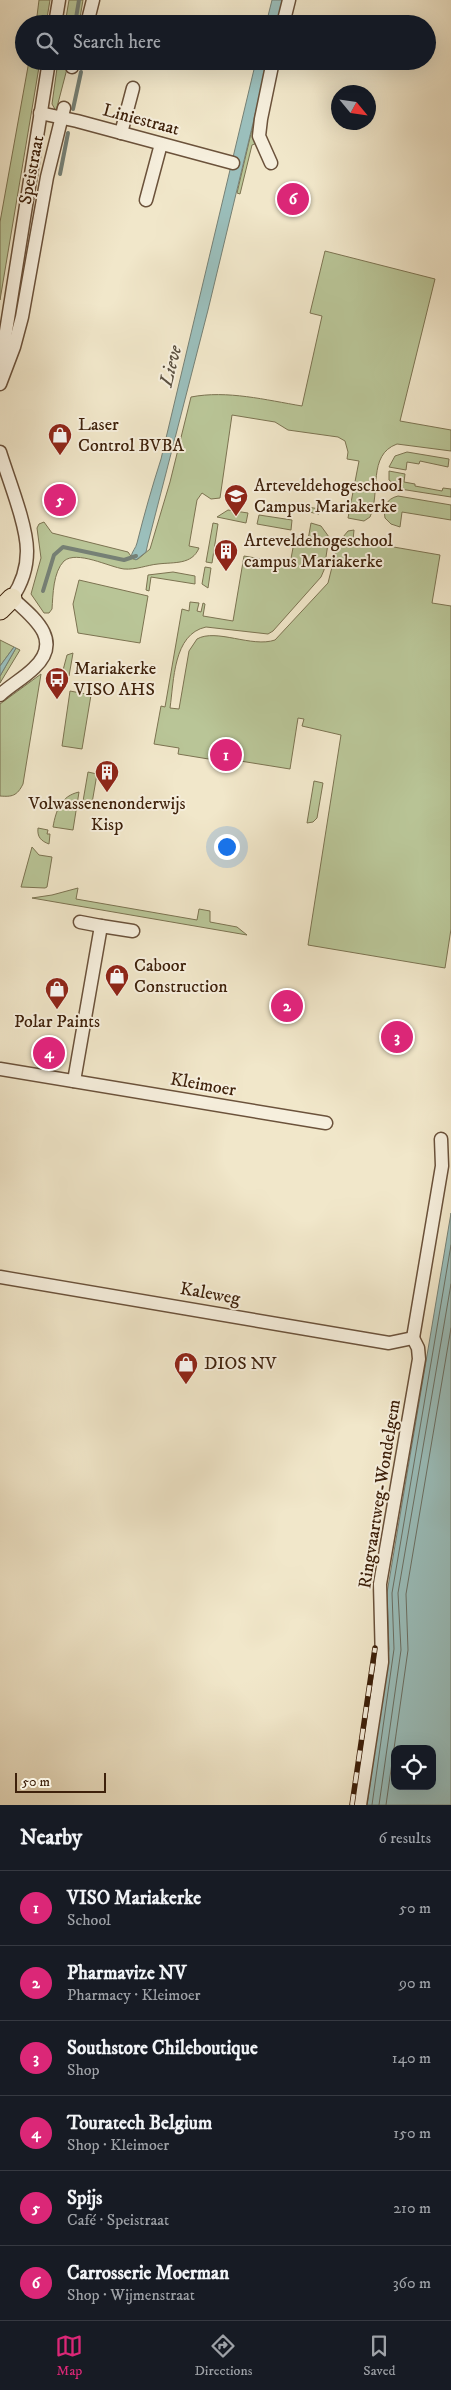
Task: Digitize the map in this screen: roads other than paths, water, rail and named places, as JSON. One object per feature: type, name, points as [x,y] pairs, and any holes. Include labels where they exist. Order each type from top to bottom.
[{"type":"street","points":[[56,15],[59,0]]},
{"type":"street","points":[[89,15],[93,0]]},
{"type":"street","points":[[285,15],[289,0]]},
{"type":"street","name":"Speistraat","points":[[0,369],[47,70]]},
{"type":"street","points":[[271,70],[261,119],[260,136],[271,163]]},
{"type":"street","points":[[121,133],[133,88]]},
{"type":"street","name":"Speistraat","points":[[0,384],[14,347],[22,316],[47,177],[62,113]]},
{"type":"street","name":"Liniestraat","points":[[40,114],[62,113],[121,133],[233,163]]},
{"type":"street","points":[[146,200],[161,144]]},
{"type":"street","points":[[0,452],[23,528],[27,551],[23,578],[4,604],[41,625],[46,642],[45,652],[35,668],[0,696]]},
{"type":"street","points":[[80,922],[133,931]]},
{"type":"street","points":[[74,1081],[101,926]]},
{"type":"street","name":"Kleimoer","points":[[0,1069],[326,1123]]},
{"type":"street","points":[[413,1338],[442,1166],[442,1139]]},
{"type":"street","name":"Kaleweg","points":[[0,1277],[389,1343],[413,1338]]},
{"type":"street","name":"Ringvaartweg-Wondelgem","points":[[360,1805],[382,1662],[380,1584],[419,1359],[418,1348],[413,1338]]},
{"type":"water","points":[[272,0],[284,0],[280,15],[268,15]]},
{"type":"water","points":[[254,70],[266,70],[208,310],[146,552],[136,560],[131,557],[161,459]]},
{"type":"water","points":[[14,647],[16,648],[0,676],[0,666]]},
{"type":"water","points":[[451,1213],[451,1805],[367,1805],[389,1649],[387,1593]]},
{"type":"waterway","points":[[76,15],[79,0]]},
{"type":"waterway","points":[[73,109],[81,72]]},
{"type":"waterway","points":[[60,174],[68,133]]},
{"type":"waterway","name":"Lieve","points":[[43,591],[54,555],[63,547],[124,560],[136,556]]},
{"type":"railway","points":[[352,1805],[375,1648]]},
{"type":"place","name":"Carrosserie Moerman","points":[[293,199]]},
{"type":"place","name":"Laser Control BVBA","points":[[60,456]]},
{"type":"place","name":"Spijs","points":[[60,500]]},
{"type":"place","name":"Arteveldehogeschool Campus Mariakerke","points":[[236,517]]},
{"type":"place","name":"Arteveldehogeschool campus Mariakerke","points":[[226,572]]},
{"type":"place","name":"Mariakerke VISO AHS","points":[[57,700]]},
{"type":"place","name":"VISO Mariakerke","points":[[226,755]]},
{"type":"place","name":"Volwassenenonderwijs Kisp","points":[[107,793]]},
{"type":"place","name":"Caboor Construction","points":[[117,997]]},
{"type":"place","name":"Pharmavize NV","points":[[287,1006]]},
{"type":"place","name":"Polar Paints","points":[[57,1010]]},
{"type":"place","name":"Southstore Chileboutique","points":[[397,1037]]},
{"type":"place","name":"Touratech Belgium","points":[[49,1053]]},
{"type":"place","name":"DIOS NV","points":[[186,1385]]}]
